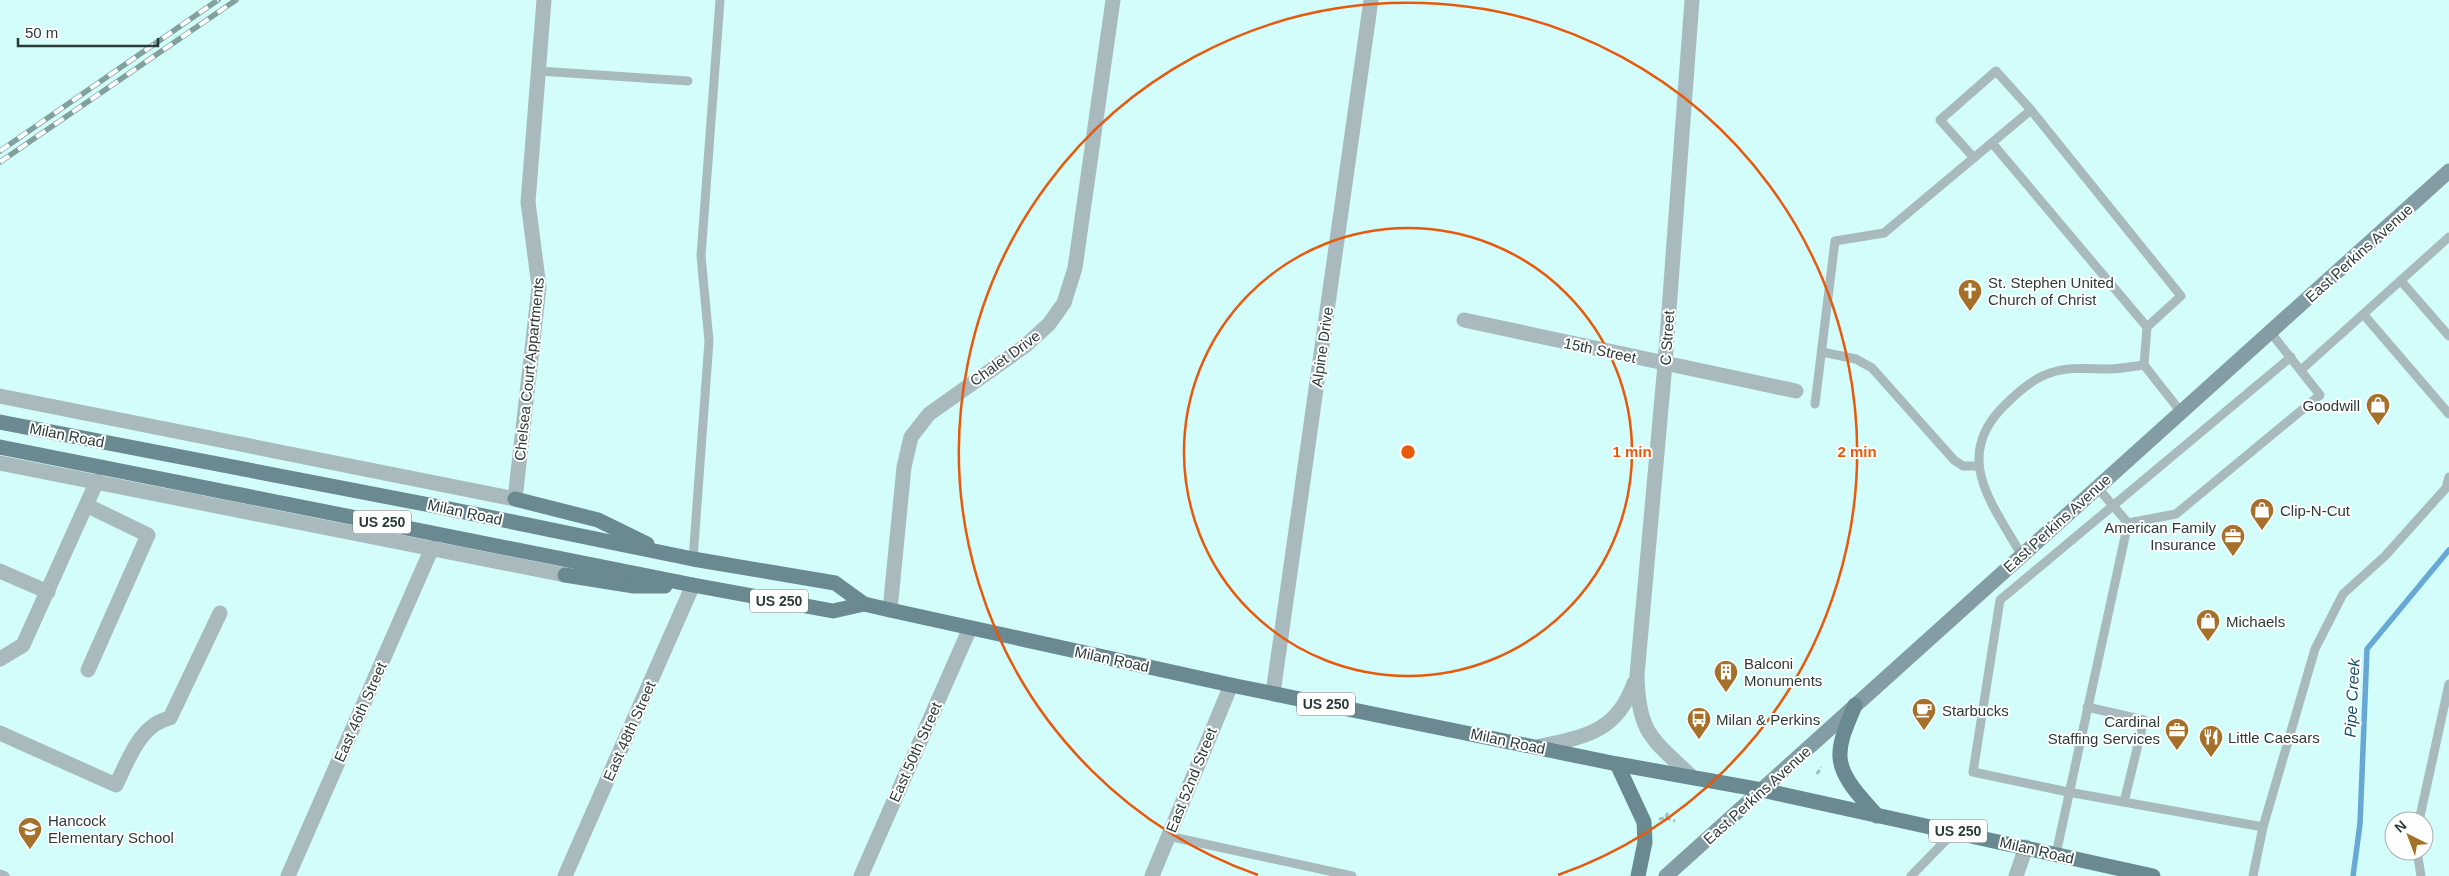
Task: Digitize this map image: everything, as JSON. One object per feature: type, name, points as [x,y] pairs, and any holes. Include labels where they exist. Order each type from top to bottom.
[{"type":"main road","name":"East Perkins Avenue","points":[[1666,876],[2021,554],[2271,333],[2449,171]]},
{"type":"main road","name":"Milan Road","points":[[0,422],[430,504],[693,559],[835,583],[864,604],[970,628],[1231,685],[1618,764],[1762,790],[1877,816],[1955,831],[2143,875]]},
{"type":"main road","name":"Milan Road","points":[[0,447],[693,585],[833,611],[864,604]]},
{"type":"main road","points":[[515,499],[598,520],[669,554]]},
{"type":"main road","points":[[565,575],[634,586],[693,585]]},
{"type":"main road","points":[[1855,705],[1843,736],[1840,758],[1847,778],[1877,816]]},
{"type":"main road","points":[[1618,764],[1644,822],[1645,842],[1638,876]]},
{"type":"street","name":"Chelsea Court Appartments","points":[[515,499],[540,287],[528,202],[544,0]]},
{"type":"street","name":"Chalet Drive","points":[[890,610],[904,467],[908,445],[914,433],[932,411],[1038,336],[1060,310],[1070,286],[1075,268],[1113,0]]},
{"type":"street","name":"Alpine Drive","points":[[1273,693],[1371,0]]},
{"type":"street","name":"C Street","points":[[1692,0],[1665,364],[1637,675],[1638,704],[1644,725],[1656,742],[1692,777]]},
{"type":"street","name":"15th Street","points":[[1464,320],[1665,364],[1689,367],[1796,390]]},
{"type":"street","name":"Milan Road","points":[[0,396],[515,499]]},
{"type":"street","points":[[0,463],[565,575]]},
{"type":"street","points":[[0,659],[23,645],[88,506],[97,482]]},
{"type":"street","points":[[88,506],[148,535],[88,670]]},
{"type":"street","name":"East 46th Street","points":[[288,876],[432,548]]},
{"type":"street","points":[[0,571],[48,592]]},
{"type":"street","name":"East 48th Street","points":[[565,876],[693,585]]},
{"type":"street","points":[[0,733],[116,786],[140,740],[153,726],[170,718],[220,613]]},
{"type":"street","name":"East 50th Street","points":[[861,876],[970,628]]},
{"type":"street","name":"C Street","points":[[1537,747],[1587,735],[1609,723],[1626,702],[1637,675]]},
{"type":"street","name":"East 52nd Street","points":[[1152,876],[1231,685]]},
{"type":"street","points":[[2016,876],[2026,848]]},
{"type":"lane","points":[[693,559],[709,347],[701,256],[720,0]]},
{"type":"lane","points":[[539,70],[688,81]]},
{"type":"lane","points":[[1974,158],[1940,120],[1996,71],[2031,110],[2181,296],[2147,327],[2144,365],[2181,412]]},
{"type":"lane","points":[[1815,404],[1835,241],[1884,234],[2031,110]]},
{"type":"lane","points":[[1992,143],[2147,327]]},
{"type":"lane","points":[[2301,370],[2449,237]]},
{"type":"lane","points":[[2401,281],[2449,336]]},
{"type":"lane","points":[[2364,315],[2449,414]]},
{"type":"lane","points":[[2128,522],[2176,514],[2320,396],[2271,333]]},
{"type":"lane","points":[[1822,352],[1856,359],[1872,368],[1954,460],[1964,466],[1978,466]]},
{"type":"lane","points":[[2263,827],[2068,792],[1973,772],[2000,600],[2112,504],[2291,358]]},
{"type":"lane","points":[[2021,554],[1986,493],[1978,466],[1983,436],[1999,410],[2021,390],[2049,373],[2078,367],[2112,369],[2144,365]]},
{"type":"lane","points":[[2253,876],[2263,827],[2315,649],[2343,594],[2397,542],[2446,488],[2449,477]]},
{"type":"lane","points":[[2097,487],[2128,522]]},
{"type":"lane","points":[[2056,854],[2128,522]]},
{"type":"lane","points":[[2421,811],[2449,684]]},
{"type":"lane","points":[[2087,707],[2144,720],[2124,802]]},
{"type":"lane","points":[[1911,876],[1955,831]]},
{"type":"lane","points":[[1168,836],[1352,876]]},
{"type":"lane","points":[[2419,861],[2421,876]]},
{"type":"lane","points":[[0,874],[5,876]]},
{"type":"path","points":[[1815,764],[1821,767],[1828,765]]},
{"type":"path","points":[[1817,774],[1821,767]]},
{"type":"path","points":[[1666,818],[1668,810]]},
{"type":"path","points":[[1656,819],[1666,818],[1674,821]]},
{"type":"waterway","name":"Pipe Creek","points":[[2353,876],[2360,824],[2367,649],[2449,550]]},
{"type":"railway","points":[[0,151],[218,0]]},
{"type":"railway","points":[[0,162],[236,0]]},
{"type":"place","name":"St. Stephen United Church of Christ","points":[[1970,312]]},
{"type":"place","name":"Goodwill","points":[[2378,426]]},
{"type":"place","name":"Clip-N-Cut","points":[[2262,531]]},
{"type":"place","name":"American Family Insurance","points":[[2233,557]]},
{"type":"place","name":"Michaels","points":[[2208,642]]},
{"type":"place","name":"Balconi Monuments","points":[[1726,693]]},
{"type":"place","name":"Starbucks","points":[[1924,731]]},
{"type":"place","name":"Milan & Perkins","points":[[1699,740]]},
{"type":"place","name":"Cardinal Staffing Services","points":[[2177,751]]},
{"type":"place","name":"Little Caesars","points":[[2211,758]]},
{"type":"place","name":"Hancock Elementary School","points":[[30,850]]}]
